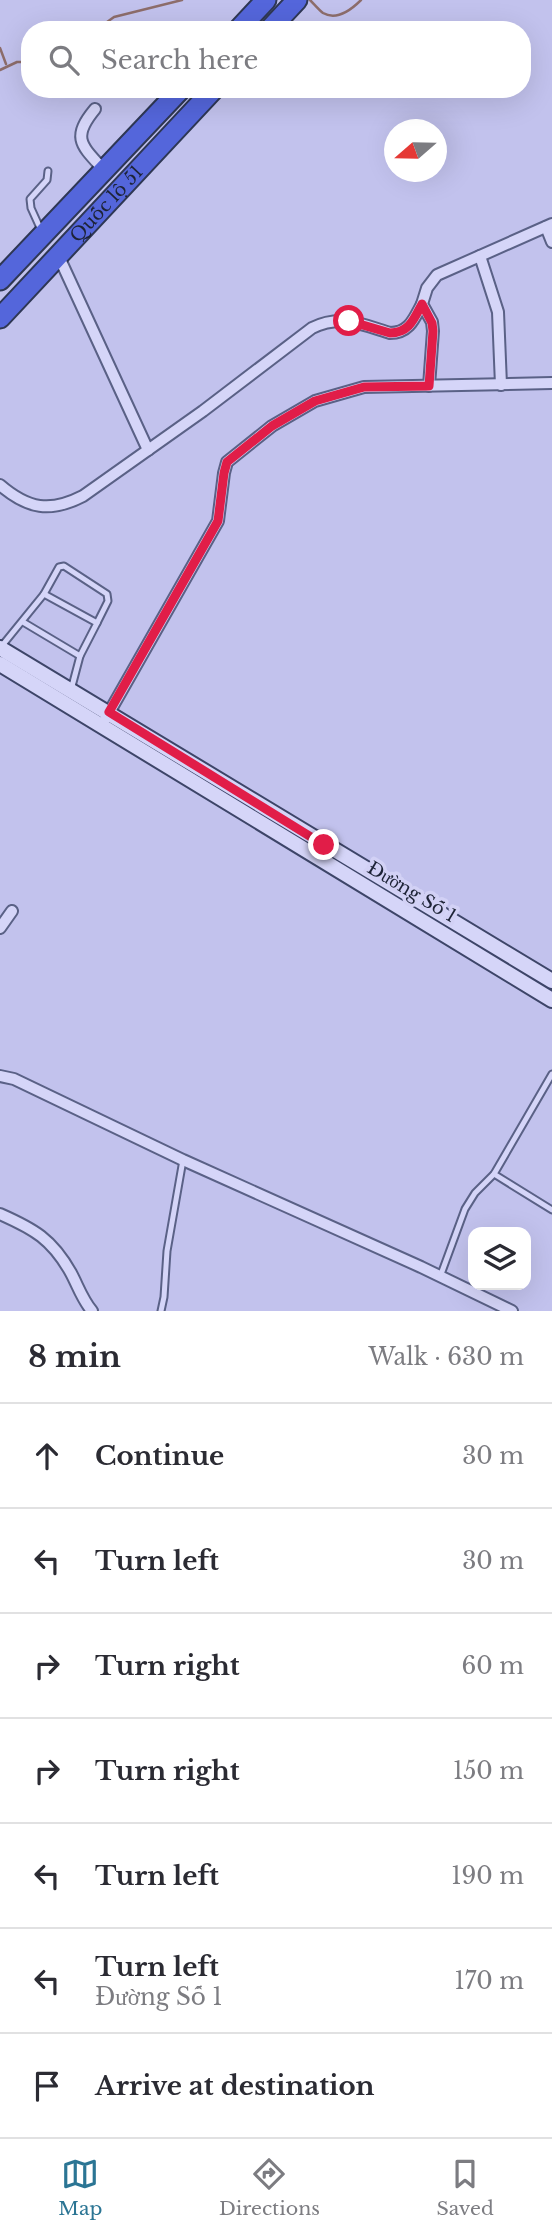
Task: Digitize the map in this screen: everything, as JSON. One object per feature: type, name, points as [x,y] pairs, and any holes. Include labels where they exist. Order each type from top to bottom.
[{"type":"highway","points":[[246,21],[266,0]]},
{"type":"highway","points":[[277,21],[291,6]]},
{"type":"highway","name":"Quốc lộ 51","points":[[0,281],[172,98]]},
{"type":"highway","name":"Quốc lộ 51","points":[[0,318],[206,98]]},
{"type":"street","points":[[95,109],[83,123],[81,139],[87,152],[104,170]]},
{"type":"street","points":[[0,485],[14,498],[31,505],[67,505],[148,450],[312,328],[336,320],[397,333],[410,326],[427,288],[437,275],[549,225],[552,242]]},
{"type":"street","points":[[480,256],[498,312],[501,385]]},
{"type":"street","points":[[59,257],[148,450]]},
{"type":"street","points":[[422,304],[433,331],[429,386]]},
{"type":"street","points":[[101,727],[218,521],[227,462],[272,426],[315,401],[364,387],[552,383]]},
{"type":"street","name":"Đường Số 1","points":[[0,648],[552,981]]},
{"type":"street","name":"Đường Số 1","points":[[0,664],[552,1000]]},
{"type":"street","points":[[0,928],[12,911]]},
{"type":"street","points":[[0,1076],[14,1079],[512,1311]]},
{"type":"street","points":[[0,1214],[32,1228],[43,1236],[71,1272],[80,1308],[92,1311]]},
{"type":"lane","points":[[43,236],[30,199],[47,180],[48,171]]},
{"type":"lane","points":[[0,648],[44,594],[59,566],[64,566],[107,594],[108,600],[80,656],[71,690]]},
{"type":"lane","points":[[44,594],[97,623]]},
{"type":"lane","points":[[23,622],[80,656]]},
{"type":"lane","points":[[440,1277],[465,1209],[475,1193],[494,1174],[552,1074]]},
{"type":"lane","points":[[160,1311],[164,1297],[167,1251],[183,1160]]},
{"type":"lane","points":[[494,1174],[552,1210]]},
{"type":"waterway","points":[[108,21],[114,17],[182,0]]},
{"type":"waterway","points":[[310,0],[323,13],[334,16],[349,10],[361,0]]},
{"type":"waterway","points":[[0,48],[6,64]]},
{"type":"waterway","points":[[0,70],[21,62]]},
{"type":"route","points":[[324,845],[109,712],[218,521],[227,462],[272,426],[315,401],[364,387],[429,386],[433,331],[422,304],[410,326],[397,333],[349,321]]}]
